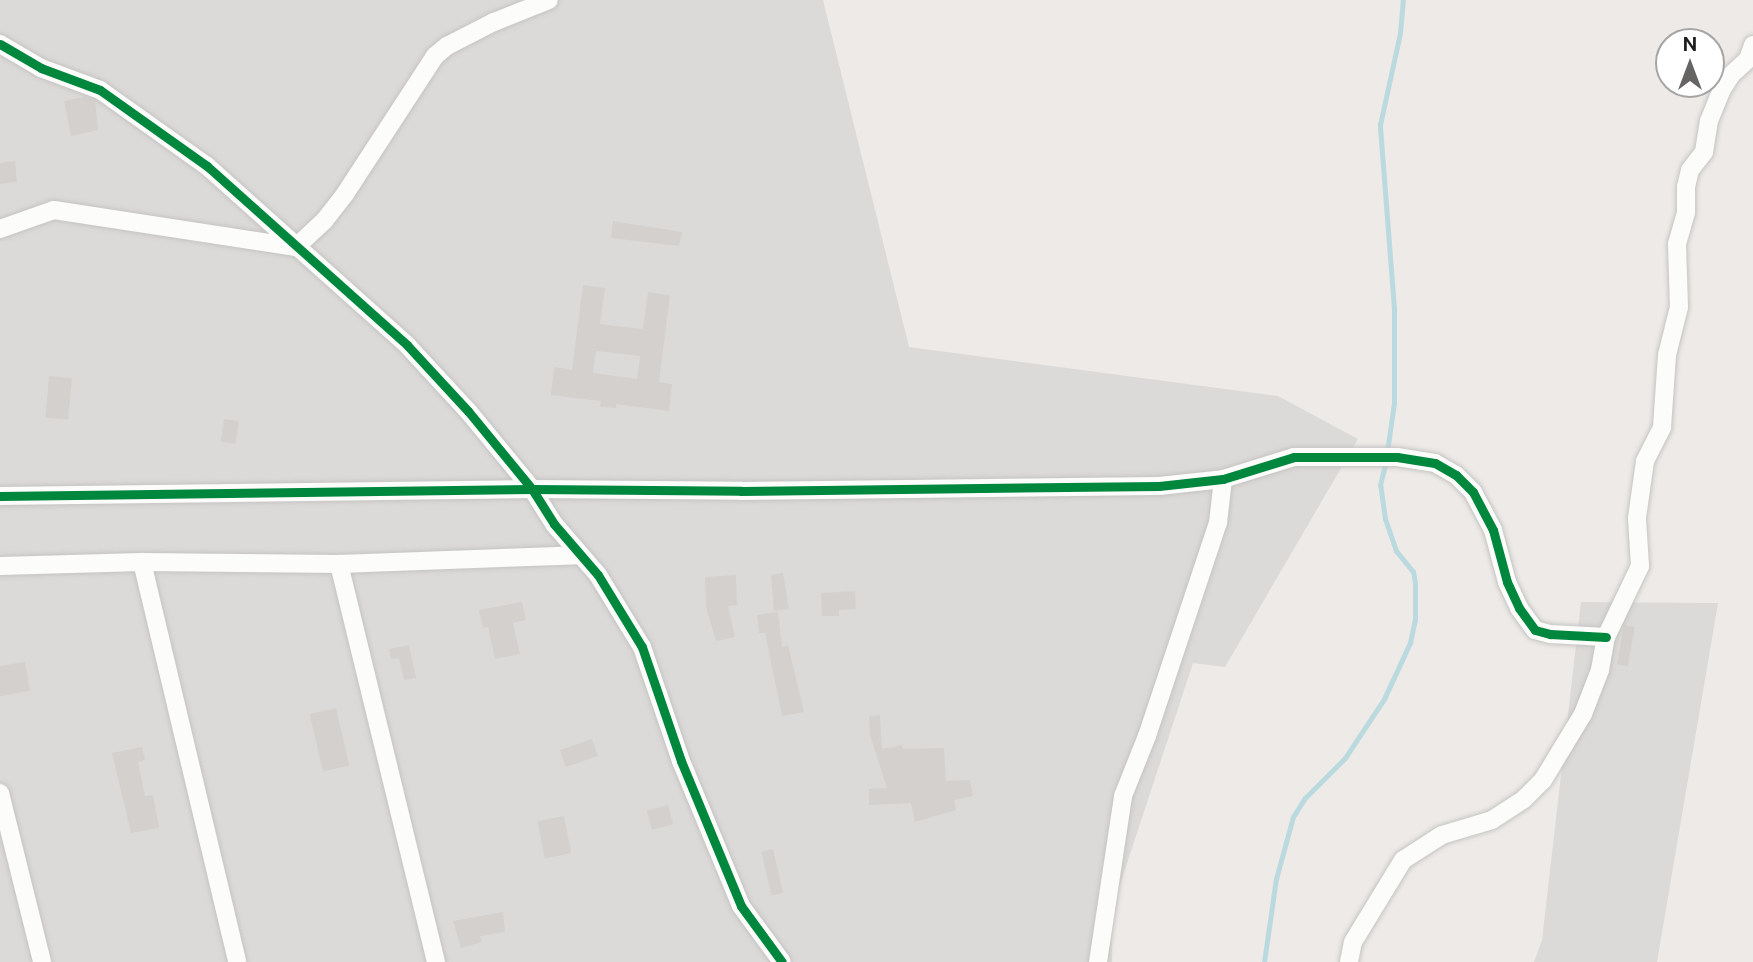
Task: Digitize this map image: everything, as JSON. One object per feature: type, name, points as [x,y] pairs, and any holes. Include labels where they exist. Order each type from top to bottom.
[{"type":"street","points":[[296,247],[324,221],[345,194],[435,56],[485,26],[549,0]]},
{"type":"street","points":[[0,44],[41,68],[100,90],[207,166],[407,345],[468,411],[532,489],[554,524],[598,575],[642,647],[681,761],[741,905],[782,962]]},
{"type":"street","points":[[1349,962],[1353,942],[1403,860],[1442,835],[1500,816],[1543,780],[1583,714],[1600,670],[1606,637],[1640,566],[1637,518],[1645,461],[1662,427],[1667,355],[1676,328],[1679,307],[1677,243],[1686,213],[1686,187],[1690,170],[1704,152],[1709,121],[1721,92],[1731,75],[1748,59],[1753,46]]},
{"type":"street","points":[[0,229],[54,210],[296,247]]},
{"type":"street","points":[[0,496],[532,489],[741,491],[1159,486],[1223,479],[1294,457],[1397,457],[1435,463],[1456,475],[1485,511],[1507,582],[1519,608],[1535,631],[1606,637]]},
{"type":"street","points":[[1098,962],[1124,796],[1147,736],[1214,533],[1223,479]]},
{"type":"street","points":[[0,566],[142,562],[339,564],[580,555]]},
{"type":"street","points":[[142,562],[237,962]]},
{"type":"street","points":[[339,564],[436,962]]},
{"type":"street","points":[[0,793],[42,962]]},
{"type":"shaded area","points":[[0,0],[823,0],[909,347],[1278,396],[1358,439],[1225,667],[1193,663],[1111,912],[1112,962],[0,962]]},
{"type":"shaded area","points":[[1581,602],[1718,603],[1657,962],[1534,962],[1542,940]]},
{"type":"building","points":[[85,97],[95,100],[98,130],[71,136],[64,101]]},
{"type":"building","points":[[15,161],[17,182],[0,184],[0,163]]},
{"type":"building","points":[[613,221],[682,232],[679,246],[611,238]]},
{"type":"building","points":[[583,285],[605,288],[600,324],[643,329],[648,292],[670,295],[659,382],[672,384],[669,411],[616,404],[616,408],[600,407],[601,401],[551,395],[554,367],[572,370]],"holes":[[[596,351],[640,356],[637,379],[593,373]]]},
{"type":"building","points":[[49,376],[72,378],[68,420],[45,418]]},
{"type":"building","points":[[224,419],[239,421],[236,444],[221,442]]},
{"type":"building","points":[[783,573],[789,609],[774,611],[771,575]]},
{"type":"building","points":[[736,575],[737,605],[728,606],[735,637],[716,641],[706,607],[705,577]]},
{"type":"building","points":[[855,591],[856,609],[839,610],[839,616],[822,616],[821,593]]},
{"type":"building","points":[[522,602],[526,620],[513,623],[520,654],[495,659],[488,627],[483,628],[479,610]]},
{"type":"building","points":[[778,612],[782,647],[788,645],[804,712],[782,716],[765,633],[759,633],[757,615]]},
{"type":"building","points":[[1624,625],[1635,627],[1628,666],[1617,664]]},
{"type":"building","points":[[409,645],[416,678],[404,680],[399,658],[391,659],[389,649]]},
{"type":"building","points":[[25,662],[30,691],[0,696],[0,666]]},
{"type":"building","points":[[336,708],[349,765],[323,772],[310,714]]},
{"type":"building","points":[[880,715],[882,749],[902,745],[903,749],[944,748],[946,781],[970,780],[973,796],[954,800],[956,810],[915,822],[911,803],[869,805],[869,789],[887,788],[870,735],[869,716]]},
{"type":"building","points":[[592,739],[598,756],[566,767],[560,750]]},
{"type":"building","points":[[142,747],[145,760],[138,762],[145,796],[153,795],[159,828],[131,833],[112,753]]},
{"type":"building","points":[[668,805],[673,824],[652,830],[647,811]]},
{"type":"building","points":[[564,816],[571,853],[545,858],[537,821]]},
{"type":"building","points":[[773,849],[783,893],[771,896],[761,852]]},
{"type":"building","points":[[503,912],[505,932],[480,936],[482,942],[461,948],[453,921]]},
{"type":"waterway","points":[[1387,452],[1394,403],[1394,309],[1380,125],[1400,33],[1403,0]]},
{"type":"waterway","points":[[1264,962],[1276,879],[1293,817],[1305,798],[1345,758],[1384,699],[1410,643],[1415,620],[1415,584],[1413,572],[1396,551],[1385,519],[1380,485],[1386,461]]},
{"type":"cycle path","points":[[0,44],[41,68],[100,90],[207,166],[407,345],[468,411],[532,489],[554,524],[598,575],[642,647],[681,761],[741,906],[782,962]]},
{"type":"cycle path","points":[[0,496],[532,489],[741,491],[1159,486],[1223,479],[1294,457],[1397,457],[1435,463],[1456,475],[1473,492],[1493,530],[1507,582],[1519,608],[1535,630],[1550,634],[1606,637]]}]
